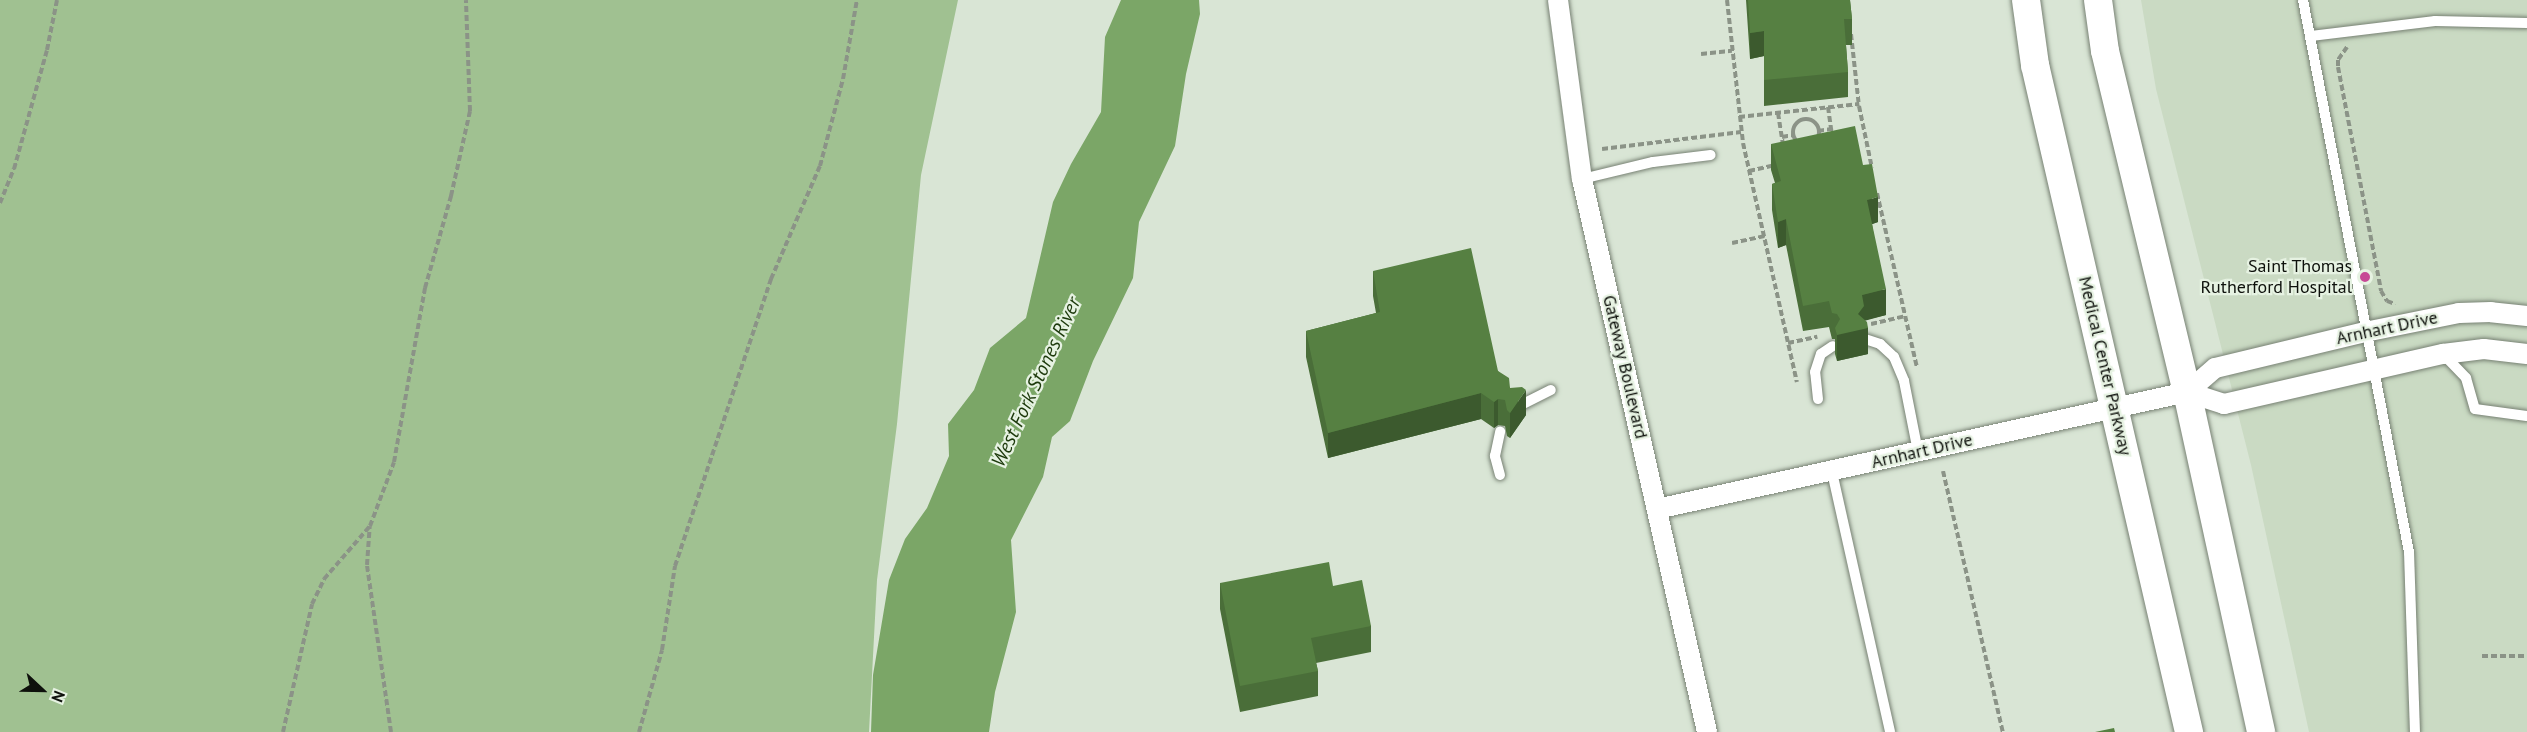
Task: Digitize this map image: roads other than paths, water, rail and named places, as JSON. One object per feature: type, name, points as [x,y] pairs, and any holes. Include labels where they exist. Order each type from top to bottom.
[{"type":"main road","name":"Medical Center Parkway","points":[[2026,0],[2035,65],[2189,732]]},
{"type":"main road","points":[[2098,0],[2105,51],[2132,171],[2187,392],[2261,732]]},
{"type":"street","name":"Gateway Boulevard","points":[[1558,0],[1582,179],[1707,732]]},
{"type":"street","name":"Arnhart Drive","points":[[2187,392],[2215,368],[2365,332],[2459,313],[2492,312],[2527,316]]},
{"type":"street","name":"Arnhart Drive","points":[[1657,509],[1832,472],[2115,406],[2187,392],[2224,404],[2443,354],[2484,349],[2527,354]]},
{"type":"lane","points":[[2303,0],[2409,552],[2415,732]]},
{"type":"lane","points":[[2311,36],[2435,21],[2527,23]]},
{"type":"lane","points":[[1582,179],[1653,162],[1711,155]]},
{"type":"lane","points":[[1865,339],[1881,344],[1894,357],[1904,381],[1918,452]]},
{"type":"lane","points":[[1818,399],[1815,372],[1821,354],[1833,346]]},
{"type":"lane","points":[[2443,354],[2466,378],[2475,409],[2527,416]]},
{"type":"lane","points":[[1515,408],[1551,390]]},
{"type":"lane","points":[[1500,432],[1495,456],[1500,476]]},
{"type":"lane","points":[[1832,472],[1890,732]]},
{"type":"water","name":"West Fork Stones River","points":[[1121,0],[1199,0],[1200,14],[1186,74],[1175,146],[1139,222],[1133,278],[1093,361],[1070,421],[1052,437],[1043,477],[1011,540],[1016,612],[995,692],[989,732],[871,732],[873,675],[889,580],[905,539],[927,508],[949,456],[948,424],[974,390],[990,348],[1026,318],[1053,202],[1071,164],[1101,112],[1105,37]]},
{"type":"place","name":"Saint Thomas Rutherford Hospital","points":[[2365,277]]}]
